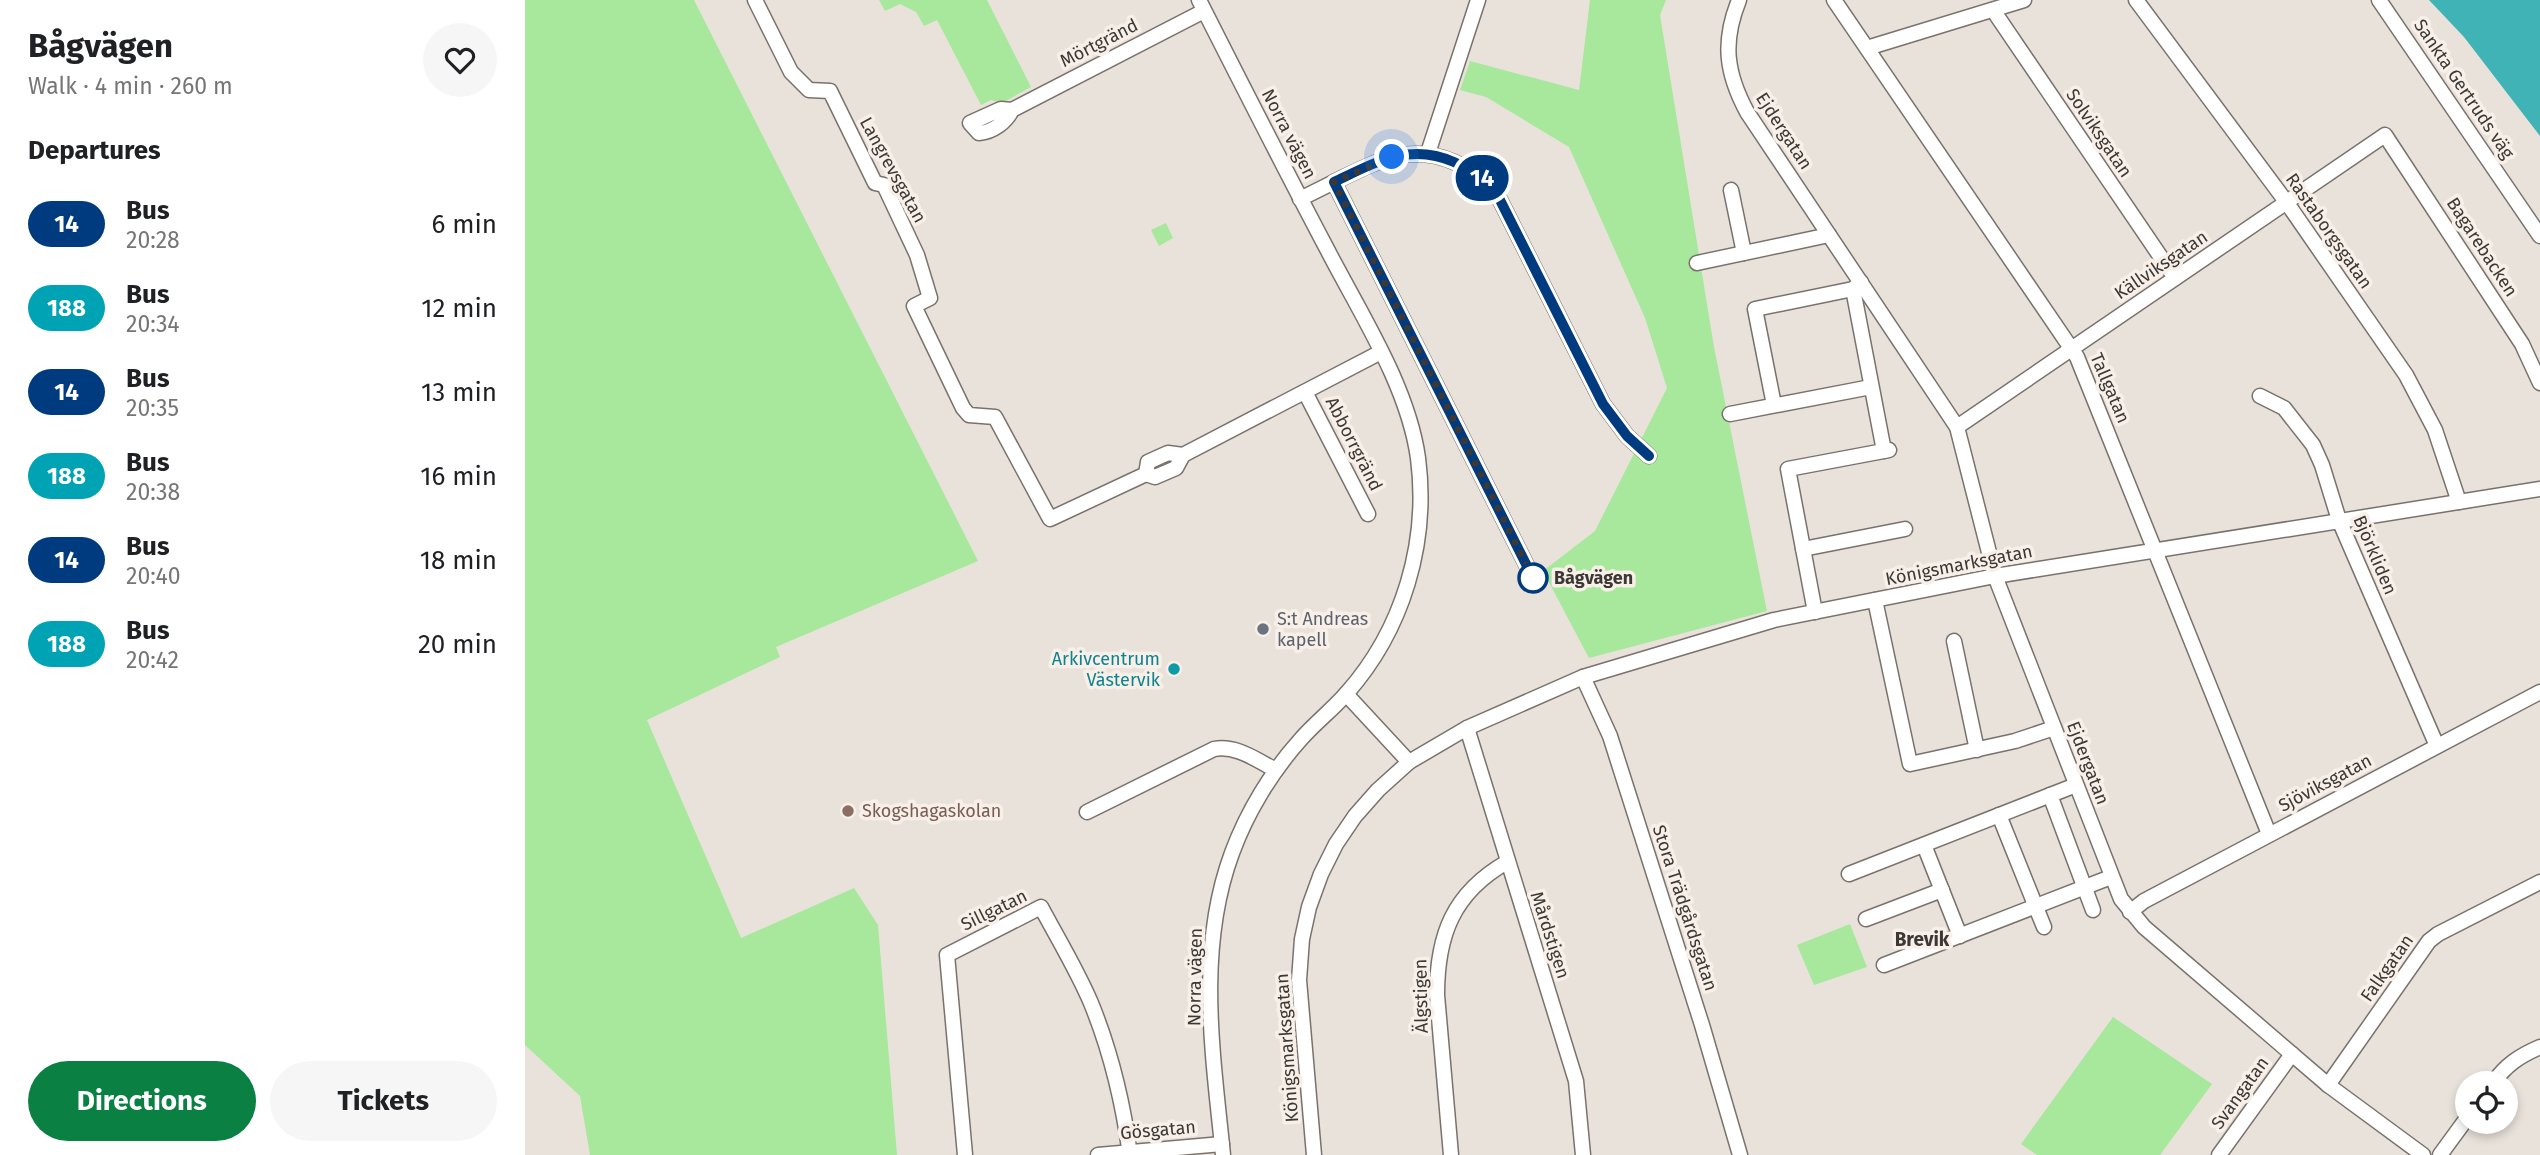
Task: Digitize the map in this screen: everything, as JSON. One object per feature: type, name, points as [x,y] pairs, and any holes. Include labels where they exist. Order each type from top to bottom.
[{"type":"street","name":"Langrevsgatan","points":[[755,0],[791,72],[809,90],[830,91],[875,183],[884,185],[917,255],[930,298],[914,306],[963,408],[969,415],[995,418],[1050,519],[1146,474]]},
{"type":"street","points":[[1428,153],[1478,0]]},
{"type":"street","name":"Ejdergatan","points":[[1739,0],[1728,48],[1729,69],[1735,90],[1829,235],[1857,286],[1957,427],[1994,576],[2111,877],[2130,912],[2328,1085],[2423,1155]]},
{"type":"street","name":"Tallgatan","points":[[1834,0],[2072,349],[2156,549],[2269,834]]},
{"type":"street","points":[[1867,48],[2024,0]]},
{"type":"street","name":"Rastaborgsgatan","points":[[2136,0],[2287,203],[2406,375],[2435,430],[2459,502]]},
{"type":"street","name":"Sankta Gertruds väg","points":[[2379,0],[2540,236]]},
{"type":"street","name":"Mörtgränd","points":[[1012,110],[1201,6]]},
{"type":"street","name":"Norra vägen","points":[[1201,6],[1381,352],[1403,404],[1418,458],[1420,517],[1410,581],[1395,619],[1374,656],[1346,694],[1301,738],[1276,770],[1247,820],[1221,887],[1214,922],[1210,992],[1222,1149]]},
{"type":"street","name":"Solviksgatan","points":[[1993,10],[2175,278]]},
{"type":"street","name":"Källviksgatan","points":[[1957,427],[2385,135]]},
{"type":"street","name":"Bagarebacken","points":[[2385,135],[2522,344],[2540,383]]},
{"type":"street","points":[[1300,199],[1392,157],[1428,153],[1464,166],[1490,186],[1500,200],[1603,404],[1627,436],[1649,456]]},
{"type":"street","points":[[1334,182],[1535,582]]},
{"type":"street","points":[[1731,190],[1744,253]]},
{"type":"street","points":[[1697,263],[1829,235]]},
{"type":"street","points":[[1774,405],[1755,309],[1857,286]]},
{"type":"street","name":"Ejdergatan","points":[[1815,612],[1788,469],[1886,451],[1871,387],[1857,286]]},
{"type":"street","name":"Abborrgränd","points":[[1146,474],[1148,462],[1168,453],[1183,455],[1381,352]]},
{"type":"street","points":[[1730,414],[1871,387]]},
{"type":"street","name":"Abborrgränd","points":[[1305,391],[1368,514]]},
{"type":"street","name":"Björkliden","points":[[2260,396],[2284,408],[2313,445],[2322,464],[2339,520],[2437,746]]},
{"type":"street","name":"Königsmarksgatan","points":[[1314,1155],[1299,980],[1302,939],[1321,874],[1336,844],[1355,816],[1378,790],[1409,762],[1467,728],[1583,677],[1774,621],[1994,576],[2540,489]]},
{"type":"street","points":[[1803,549],[1905,529]]},
{"type":"street","points":[[1875,600],[1910,764],[2015,741],[2053,729]]},
{"type":"street","points":[[1954,641],[1977,750]]},
{"type":"street","name":"Stora Trädgårdsgatan","points":[[1583,677],[1610,736],[1740,1155]]},
{"type":"street","name":"Sjöviksgatan","points":[[2130,912],[2144,901],[2540,692]]},
{"type":"street","points":[[1346,694],[1409,762]]},
{"type":"street","name":"Mårdstigen","points":[[1467,728],[1576,1081],[1583,1155]]},
{"type":"street","points":[[1087,812],[1214,749],[1237,749],[1276,770]]},
{"type":"street","points":[[1849,874],[2075,785]]},
{"type":"street","points":[[2050,795],[2093,909]]},
{"type":"street","points":[[1999,815],[2044,927]]},
{"type":"street","points":[[1924,845],[1959,936]]},
{"type":"street","name":"Älgstigen","points":[[1451,1155],[1437,995],[1440,946],[1458,904],[1485,874],[1507,862]]},
{"type":"street","points":[[1884,965],[2111,877]]},
{"type":"street","name":"Falkgatan","points":[[2328,1085],[2429,941],[2540,882]]},
{"type":"street","points":[[1866,919],[1942,890]]},
{"type":"street","name":"Sillgatan","points":[[965,1155],[947,955],[1041,907],[1089,1000],[1104,1038],[1123,1107],[1130,1154]]},
{"type":"street","points":[[2502,1071],[2519,1056],[2540,1047]]},
{"type":"street","name":"Svangatan","points":[[2219,1155],[2292,1054]]},
{"type":"street","points":[[2439,1155],[2455,1134]]},
{"type":"street","name":"Gösgatan","points":[[1098,1155],[1222,1149]]},
{"type":"green space","points":[[525,0],[694,0],[978,561],[776,647],[780,657],[647,720],[741,938],[854,888],[878,925],[897,1155],[590,1155],[580,1096],[525,1045]]},
{"type":"green space","points":[[879,0],[987,0],[1031,87],[1002,103],[991,100],[981,105],[937,20],[924,26],[916,12],[900,4],[885,11]]},
{"type":"green space","points":[[1590,0],[1666,0],[1660,15],[1714,347],[1767,611],[1589,658],[1543,571],[1595,531],[1667,388],[1645,318],[1569,147],[1486,97],[1460,90],[1470,61],[1579,90]]},
{"type":"green space","points":[[1166,223],[1173,238],[1159,246],[1151,230]]},
{"type":"green space","points":[[1850,924],[1867,967],[1814,985],[1797,945]]},
{"type":"green space","points":[[2113,1017],[2212,1084],[2160,1155],[2037,1155],[2021,1144]]},
{"type":"water","points":[[2429,0],[2540,0],[2540,136],[2464,37]]},
{"type":"bus line","name":"14","points":[[1535,582],[1334,182],[1392,157],[1428,153],[1464,166],[1478,175],[1500,200],[1603,404],[1615,423],[1649,456]]},
{"type":"place","name":"Bågvägen","points":[[1533,578]]},
{"type":"place","name":"S:t Andreas kapell","points":[[1263,629]]},
{"type":"place","name":"Arkivcentrum Västervik","points":[[1174,669]]},
{"type":"place","name":"Skogshagaskolan","points":[[848,811]]},
{"type":"district","name":"Brevik","points":[[1922,939]]},
{"type":"route","points":[[1392,157],[1334,182],[1533,578]]}]
